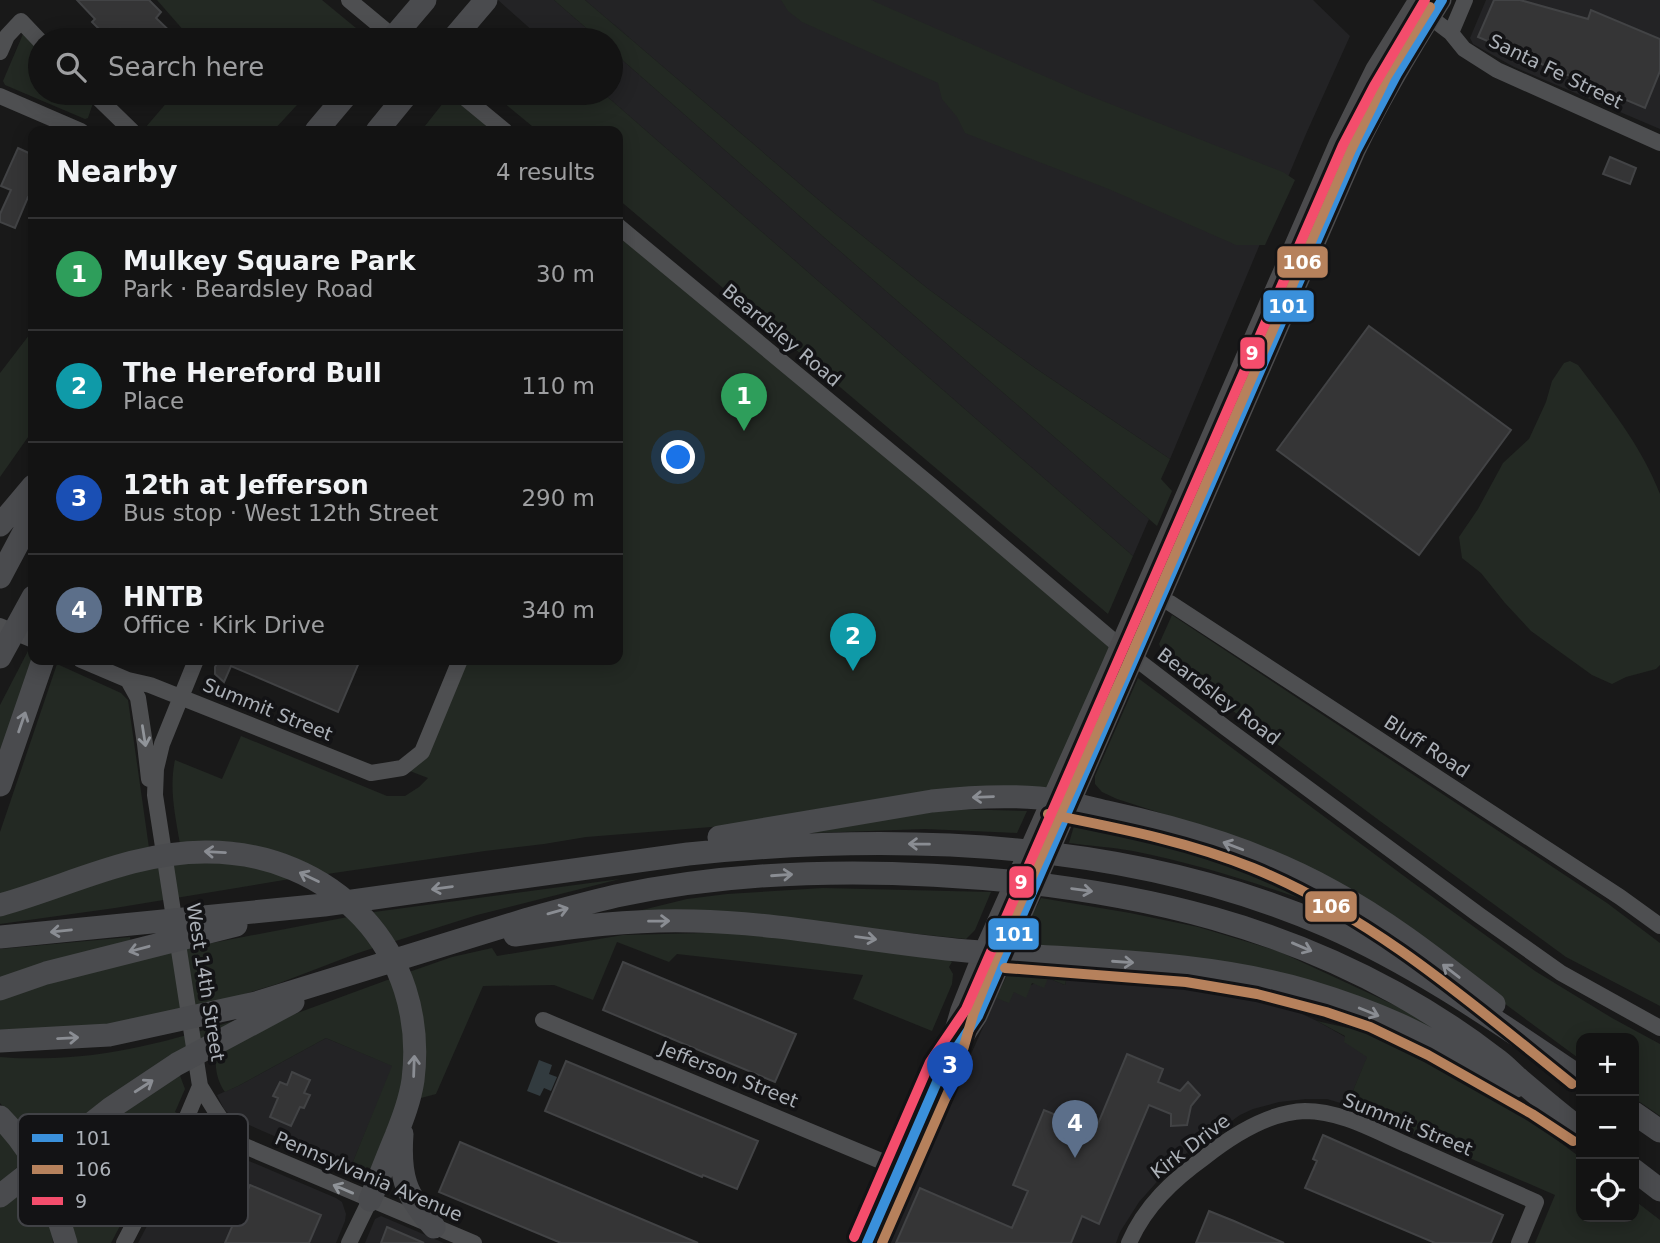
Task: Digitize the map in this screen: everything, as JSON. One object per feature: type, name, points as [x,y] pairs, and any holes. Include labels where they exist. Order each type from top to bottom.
[{"type":"highway","points":[[401,28],[425,0]]},
{"type":"highway","points":[[462,28],[486,0]]},
{"type":"highway","points":[[320,126],[338,105]]},
{"type":"highway","points":[[383,123],[398,105]]},
{"type":"highway","points":[[0,525],[28,492]]},
{"type":"highway","points":[[0,577],[28,524]]},
{"type":"highway","points":[[0,657],[28,606]]},
{"type":"highway","points":[[0,785],[41,665]]},
{"type":"highway","points":[[510,879],[676,844],[932,801],[1009,797],[1061,802],[1162,824],[1221,841],[1284,866],[1333,891],[1435,958],[1576,1072]]},
{"type":"highway","points":[[0,937],[324,905],[746,848],[863,843],[987,848],[1089,860],[1144,870],[1204,883],[1300,915],[1400,962],[1576,1073]]},
{"type":"highway","points":[[0,905],[127,863],[174,854],[205,852],[256,857],[282,864],[334,891],[357,910],[386,948],[408,999],[414,1067],[403,1129],[402,1175],[417,1206],[433,1227]]},
{"type":"highway","points":[[0,1041],[109,1035],[256,1003],[528,919],[617,896],[775,875],[852,872],[936,875],[1119,895],[1190,911],[1280,939],[1340,964],[1397,993],[1448,1024],[1497,1059],[1576,1126]]},
{"type":"highway","points":[[0,989],[71,967],[324,905]]},
{"type":"highway","points":[[445,944],[602,925],[696,921],[995,953],[1210,971],[1306,991],[1354,1007],[1445,1048],[1559,1113]]},
{"type":"highway","points":[[103,1114],[166,1072],[336,979]]},
{"type":"highway","points":[[370,1200],[410,1097]]},
{"type":"highway","points":[[1639,1116],[1660,1131]]},
{"type":"highway","points":[[0,1117],[18,1137]]},
{"type":"highway","points":[[1639,1174],[1660,1190]]},
{"type":"highway","points":[[0,1196],[18,1182]]},
{"type":"highway","points":[[61,1226],[66,1243]]},
{"type":"main road","points":[[995,953],[1019,923],[1058,832],[1068,760],[1338,144],[1375,69],[1418,0]]},
{"type":"main road","points":[[867,1243],[943,1068],[978,1016],[995,953],[998,920],[1038,828],[1086,769],[1356,151],[1373,116],[1442,0]]},
{"type":"street","points":[[349,0],[383,28]]},
{"type":"street","name":"Santa Fe Street","points":[[1408,0],[1451,33],[1464,49],[1497,70],[1660,143]]},
{"type":"street","points":[[1127,652],[1362,113],[1428,0]]},
{"type":"street","points":[[1451,33],[1465,0]]},
{"type":"street","points":[[0,52],[6,36],[21,21],[28,28]]},
{"type":"street","points":[[0,96],[69,126]]},
{"type":"street","points":[[105,105],[127,126]]},
{"type":"street","points":[[474,105],[499,126]]},
{"type":"street","name":"Beardsley Road","points":[[623,230],[1127,652],[1479,915],[1561,972],[1660,1028]]},
{"type":"street","name":"Bluff Road","points":[[1170,603],[1660,926]]},
{"type":"street","points":[[0,626],[28,638]]},
{"type":"street","name":"Summit Street","points":[[93,665],[181,697],[371,773],[402,768],[422,752],[458,665]]},
{"type":"street","name":"West 14th Street","points":[[188,1114],[200,1086],[155,794],[156,769],[162,744],[194,665]]},
{"type":"street","name":"West 14th Street","points":[[128,680],[138,698],[149,781],[155,794]]},
{"type":"street","name":"Jefferson Street","points":[[542,1020],[900,1167]]},
{"type":"street","name":"Pennsylvania Avenue","points":[[200,1086],[218,1114]]},
{"type":"street","name":"Summit Street","points":[[1259,1123],[1278,1116],[1307,1111],[1342,1116],[1536,1202],[1519,1243]]},
{"type":"street","name":"Kirk Drive","points":[[1129,1243],[1135,1229],[1157,1198],[1188,1169],[1213,1150],[1259,1123]]},
{"type":"street","name":"Pennsylvania Avenue","points":[[248,1147],[474,1243]]},
{"type":"street","points":[[349,1243],[370,1200]]},
{"type":"street","name":"West 14th Street","points":[[124,1243],[133,1226]]},
{"type":"shaded area","points":[[157,0],[322,0],[356,28],[182,28]]},
{"type":"shaded area","points":[[498,0],[554,0],[586,28],[530,28]]},
{"type":"shaded area","points":[[554,0],[585,0],[618,28],[586,28]]},
{"type":"shaded area","points":[[585,0],[1313,0],[1350,36],[1306,134],[1170,459],[1035,368],[927,288],[834,213],[623,33],[623,28],[618,28]]},
{"type":"shaded area","points":[[781,0],[871,0],[1085,94],[1283,172],[1295,180],[1265,245],[1236,245],[1111,190],[965,133],[957,117],[942,99],[938,83],[802,22],[788,11]]},
{"type":"shaded area","points":[[1486,0],[1660,0],[1660,129],[1514,67],[1473,44],[1470,38]]},
{"type":"shaded area","points":[[623,33],[834,213],[927,288],[1035,368],[1170,459],[1161,479],[1172,491],[1157,526],[623,61]]},
{"type":"shaded area","points":[[24,34],[28,38],[28,95],[5,85],[3,81]]},
{"type":"shaded area","points":[[623,61],[1149,519],[1133,556],[617,105],[623,105]]},
{"type":"shaded area","points":[[52,105],[92,105],[88,118]]},
{"type":"shaded area","points":[[165,105],[297,105],[278,126],[147,126]]},
{"type":"shaded area","points":[[442,105],[474,105],[500,126],[425,126]]},
{"type":"shaded area","points":[[507,105],[617,105],[1133,556],[1108,614],[623,203],[623,126],[532,126]]},
{"type":"shaded area","points":[[623,227],[1122,639],[1051,800],[586,837],[327,874],[277,851],[234,842],[180,844],[173,791],[175,760],[222,779],[241,736],[387,796],[405,796],[428,778],[402,768],[422,752],[458,665],[623,665]]},
{"type":"shaded area","points":[[28,337],[28,437],[0,477],[0,373]]},
{"type":"shaded area","points":[[1570,361],[1578,365],[1624,426],[1644,459],[1660,494],[1660,665],[1656,669],[1626,677],[1612,684],[1592,675],[1531,631],[1481,573],[1462,558],[1459,537],[1503,463],[1529,439],[1546,402],[1552,381],[1564,363]]},
{"type":"shaded area","points":[[1172,615],[1607,903],[1660,943],[1660,1006],[1566,957],[1189,678],[1165,657],[1159,644]]},
{"type":"shaded area","points":[[28,651],[28,665],[30,665],[0,753],[0,705]]},
{"type":"shaded area","points":[[57,665],[121,693],[128,700],[149,848],[0,895],[0,832]]},
{"type":"shaded area","points":[[1138,678],[1535,971],[1660,1044],[1660,1116],[1639,1101],[1639,1033],[1576,1033],[1576,1056],[1382,913],[1226,834],[1102,792],[1095,784],[1095,776]]},
{"type":"shaded area","points":[[954,809],[1027,811],[1017,833],[925,829],[785,834]]},
{"type":"shaded area","points":[[1083,817],[1132,824],[1236,859],[1318,895],[1390,939],[1346,922],[1325,907],[1230,876],[1133,851],[1069,843],[1076,819]]},
{"type":"shaded area","points":[[181,859],[242,859],[290,879],[0,924],[0,913]]},
{"type":"shaded area","points":[[620,879],[477,915],[222,1001],[121,1025],[0,1030],[0,997],[160,953],[374,912]]},
{"type":"shaded area","points":[[823,888],[991,892],[975,930],[966,939],[792,921],[638,911],[687,899],[727,894]]},
{"type":"shaded area","points":[[1041,898],[1198,927],[1278,951],[1405,1010],[1454,1040],[1397,1014],[1041,945],[1030,934],[1029,923]]},
{"type":"shaded area","points":[[708,929],[948,959],[952,962],[949,967],[953,974],[952,984],[932,1031],[853,999],[863,975],[677,954],[669,962],[617,942],[593,1000],[554,985],[483,986],[436,1094],[421,1098],[423,1026],[419,1001],[409,972],[452,957],[492,948],[497,956],[623,935],[704,933]]},
{"type":"shaded area","points":[[130,937],[131,945],[0,980],[0,949]]},
{"type":"shaded area","points":[[1019,965],[1069,967],[1065,985],[1048,978],[1044,988],[1032,983],[1026,998],[1014,992],[1009,1003],[996,998],[1008,973]]},
{"type":"shaded area","points":[[1068,972],[1167,981],[1266,997],[1317,1021],[1370,1051],[1347,1105],[1327,1099],[1306,1099],[1279,1102],[1240,1115],[1184,1155],[1163,1175],[1139,1202],[1116,1243],[887,1243],[996,998],[1048,978],[1065,985]]},
{"type":"shaded area","points":[[390,979],[400,1007],[408,1073],[376,1171],[352,1164],[392,1066],[326,1038],[225,1092],[217,1073],[217,1054],[292,1015]]},
{"type":"shaded area","points":[[273,1008],[104,1114],[18,1114],[18,1124],[0,1103],[0,1057],[83,1056],[192,1034]]},
{"type":"shaded area","points":[[1351,1020],[1363,1024],[1446,1062],[1487,1088],[1576,1154],[1576,1222],[1639,1222],[1639,1204],[1660,1220],[1660,1243],[1535,1243],[1555,1195],[1347,1105],[1367,1057],[1344,1042],[1345,1036],[1317,1021],[1348,1028]]},
{"type":"shaded area","points":[[326,1038],[393,1066],[350,1169],[248,1125],[248,1114],[229,1114],[217,1095]]},
{"type":"shaded area","points":[[539,1060],[552,1065],[549,1074],[557,1077],[551,1091],[544,1088],[540,1096],[527,1091]]},
{"type":"shaded area","points":[[179,1073],[185,1089],[175,1112],[179,1114],[119,1114]]},
{"type":"shaded area","points":[[0,1124],[18,1150],[18,1166],[0,1183]]},
{"type":"shaded area","points":[[248,1161],[336,1198],[342,1202],[346,1214],[336,1243],[138,1243],[147,1226],[248,1226]]},
{"type":"shaded area","points":[[18,1193],[18,1226],[51,1226],[53,1243],[0,1243],[0,1205]]},
{"type":"shaded area","points":[[381,1216],[444,1243],[365,1243],[375,1219]]},
{"type":"shaded area","points":[[71,1226],[120,1226],[111,1243],[75,1243]]},
{"type":"building","points":[[77,0],[149,0],[161,12],[156,18],[166,28],[98,28],[92,22],[95,19]]},
{"type":"building","points":[[1494,0],[1520,0],[1588,19],[1591,10],[1660,39],[1660,71],[1645,108],[1478,37]]},
{"type":"building","points":[[18,148],[28,153],[28,197],[15,228],[0,222],[0,214],[11,190],[1,186]]},
{"type":"building","points":[[1610,157],[1636,168],[1630,184],[1603,174]]},
{"type":"building","points":[[1369,326],[1511,430],[1419,555],[1277,450]]},
{"type":"building","points":[[216,665],[358,665],[338,712],[231,666],[224,682],[215,674]]},
{"type":"building","points":[[623,962],[796,1034],[775,1082],[603,1010]]},
{"type":"building","points":[[1127,1054],[1163,1069],[1158,1082],[1180,1091],[1188,1082],[1200,1095],[1191,1106],[1187,1125],[1171,1126],[1171,1114],[1149,1105],[1099,1224],[1082,1216],[1071,1243],[896,1243],[920,1188],[1012,1228],[1028,1191],[1013,1185],[1044,1110],[1095,1131]]},
{"type":"building","points":[[566,1061],[758,1141],[737,1189],[545,1111]]},
{"type":"building","points":[[292,1072],[310,1080],[304,1093],[310,1095],[304,1108],[300,1107],[291,1126],[270,1117],[278,1098],[273,1096],[280,1082],[287,1085]]},
{"type":"building","points":[[1323,1135],[1503,1215],[1491,1243],[1435,1243],[1305,1188],[1317,1161],[1313,1159]]},
{"type":"building","points":[[460,1142],[698,1243],[561,1243],[439,1192]]},
{"type":"building","points":[[250,1185],[321,1215],[309,1243],[225,1243],[232,1226],[248,1226]]},
{"type":"building","points":[[1209,1211],[1234,1221],[1284,1243],[1196,1243]]},
{"type":"building","points":[[387,1227],[424,1243],[381,1243]]},
{"type":"transit line","name":"9","points":[[854,1237],[930,1062],[966,1009],[1343,145],[1425,0]]},
{"type":"transit line","name":"101","points":[[867,1243],[943,1068],[978,1016],[1356,151],[1397,74],[1442,0]]},
{"type":"transit line","name":"106","points":[[882,1243],[956,1074],[973,1015],[996,957],[1123,674],[1351,150],[1387,76],[1430,7]]},
{"type":"transit line","name":"106","points":[[1048,814],[1203,850],[1297,888],[1339,911],[1420,964],[1572,1084]]},
{"type":"transit line","name":"106","points":[[1005,968],[1186,982],[1257,994],[1326,1012],[1370,1027],[1428,1055],[1532,1114],[1573,1141]]},
{"type":"place","name":"Mulkey Square Park","points":[[744,431]]},
{"type":"place","name":"The Hereford Bull","points":[[853,671]]},
{"type":"place","name":"12th at Jefferson","points":[[950,1100]]},
{"type":"place","name":"HNTB","points":[[1075,1158]]}]
